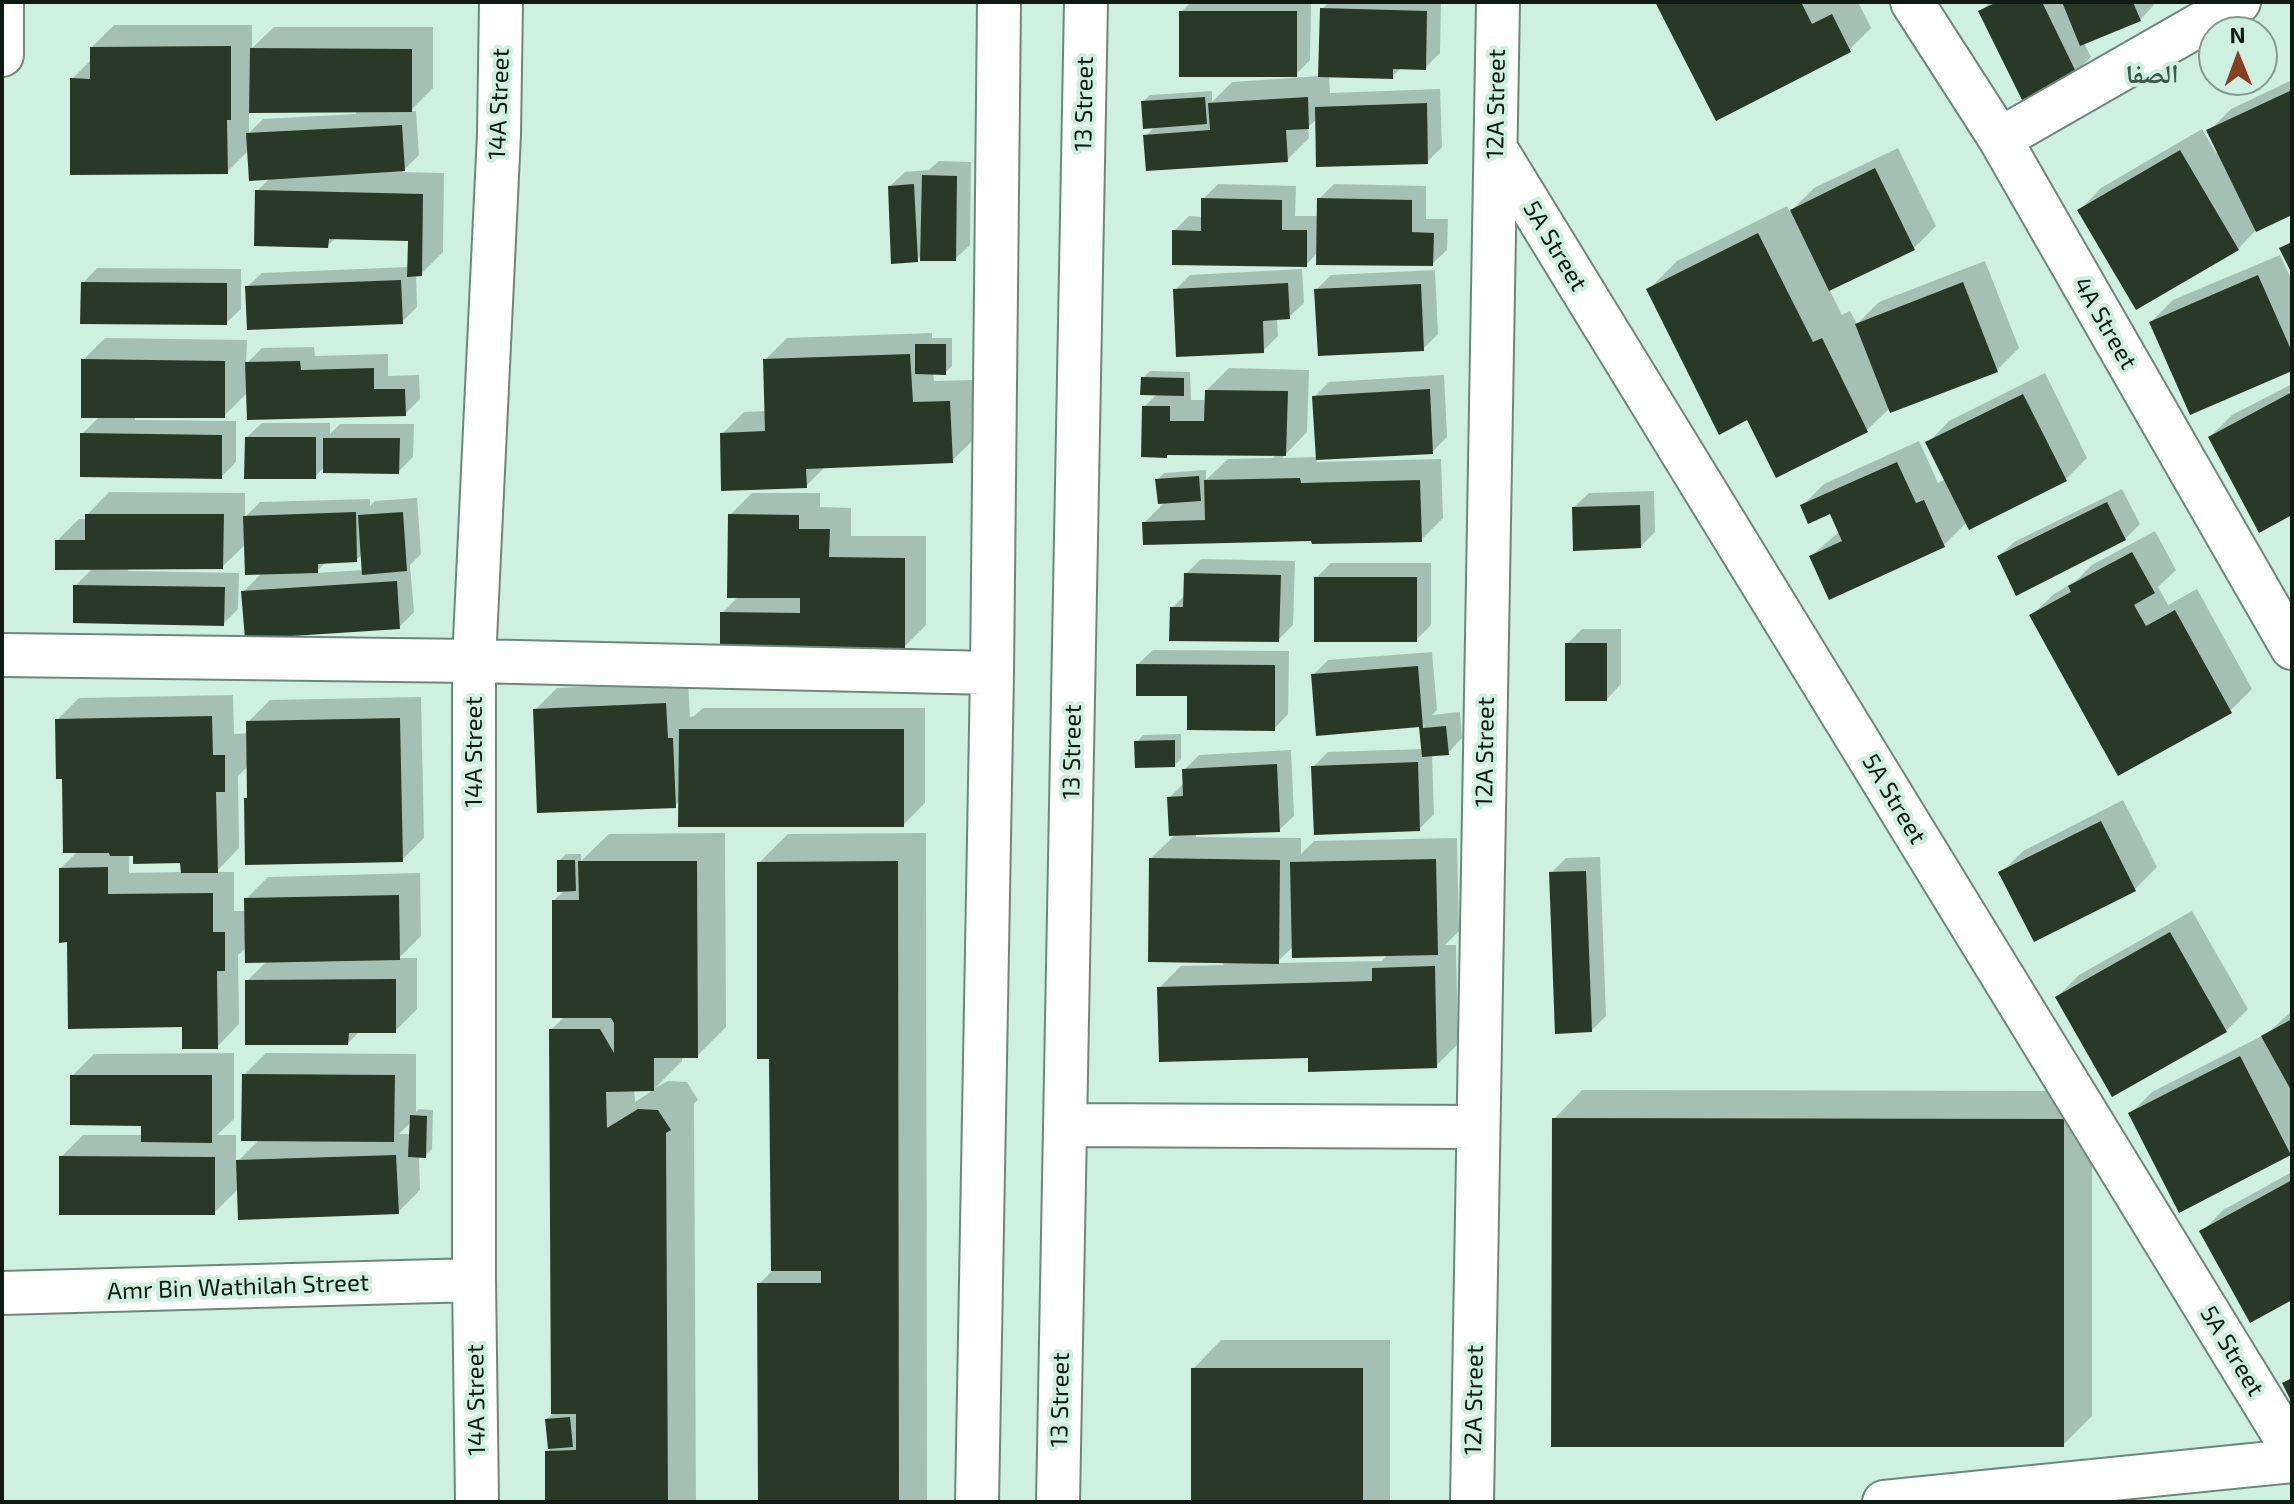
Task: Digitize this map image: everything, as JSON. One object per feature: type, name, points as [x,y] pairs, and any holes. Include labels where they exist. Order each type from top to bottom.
[{"type":"street","points":[[2,2],[2,55]]},
{"type":"street","name":"14A Street","points":[[477,1502],[474,661],[499,134],[501,2]]},
{"type":"street","points":[[977,1502],[992,673],[999,2]]},
{"type":"street","name":"13 Street","points":[[1058,1502],[1086,2]]},
{"type":"street","name":"12A Street","points":[[1472,1502],[1498,2]]},
{"type":"street","name":"4A Street","points":[[1912,2],[2000,139],[2292,648]]},
{"type":"street","points":[[2000,139],[2239,2]]},
{"type":"street","name":"5A Street","points":[[1496,149],[2292,1449]]},
{"type":"street","points":[[2,655],[474,661],[992,673]]},
{"type":"street","points":[[1065,1125],[1478,1127]]},
{"type":"street","name":"Amr Bin Wathilah Street","points":[[2,1293],[474,1280]]},
{"type":"street","points":[[1884,1502],[2292,1461]]},
{"type":"building","points":[[1655,2],[1801,2],[1812,24],[1832,14],[1851,52],[1716,121]]},
{"type":"building","points":[[1997,2],[2042,2],[2077,74],[2022,100],[1978,11]]},
{"type":"building","points":[[2062,2],[2133,2],[2141,21],[2080,46]]},
{"type":"building","points":[[1320,8],[1427,11],[1426,70],[1393,69],[1393,79],[1318,77]]},
{"type":"building","points":[[1179,11],[1297,11],[1297,77],[1179,77]]},
{"type":"building","points":[[231,46],[228,174],[70,175],[70,78],[90,79],[90,47]]},
{"type":"building","points":[[250,48],[412,49],[412,112],[249,113]]},
{"type":"building","points":[[2292,90],[2292,215],[2256,232],[2206,130]]},
{"type":"building","points":[[1205,97],[1207,124],[1143,129],[1141,101]]},
{"type":"building","points":[[1308,97],[1309,129],[1286,130],[1288,162],[1146,171],[1143,135],[1210,130],[1208,103]]},
{"type":"building","points":[[1427,103],[1428,164],[1316,167],[1315,107]]},
{"type":"building","points":[[402,125],[405,171],[249,181],[246,133]]},
{"type":"building","points":[[2180,150],[2239,250],[2136,310],[2077,210]]},
{"type":"building","points":[[1875,168],[1915,250],[1829,291],[1790,210]]},
{"type":"building","points":[[922,175],[957,176],[956,261],[920,261]]},
{"type":"building","points":[[914,184],[918,262],[891,264],[888,186]]},
{"type":"building","points":[[255,190],[423,194],[422,276],[407,277],[408,241],[329,239],[328,248],[254,246]]},
{"type":"building","points":[[1201,198],[1282,200],[1282,230],[1307,230],[1307,267],[1172,265],[1172,230],[1201,231]]},
{"type":"building","points":[[1317,198],[1412,200],[1412,232],[1434,233],[1433,266],[1316,265]]},
{"type":"building","points":[[1758,233],[1813,342],[1822,338],[1868,432],[1776,478],[1747,420],[1719,435],[1646,289]]},
{"type":"building","points":[[2292,242],[2292,274],[2279,248]]},
{"type":"building","points":[[2258,275],[2292,352],[2292,371],[2190,415],[2149,322]]},
{"type":"building","points":[[401,280],[403,324],[247,330],[245,286]]},
{"type":"building","points":[[81,282],[227,283],[227,325],[80,324]]},
{"type":"building","points":[[1963,282],[1998,372],[1890,413],[1855,324]]},
{"type":"building","points":[[1288,283],[1290,319],[1263,321],[1264,353],[1176,357],[1173,289]]},
{"type":"building","points":[[1421,284],[1424,351],[1318,356],[1314,289]]},
{"type":"building","points":[[915,344],[946,344],[946,375],[915,374]]},
{"type":"building","points":[[910,354],[913,402],[950,401],[953,463],[806,469],[807,488],[721,491],[720,433],[765,431],[763,359]]},
{"type":"building","points":[[81,359],[225,361],[225,418],[81,418]]},
{"type":"building","points":[[300,361],[301,370],[374,368],[374,389],[405,389],[406,416],[247,420],[245,362]]},
{"type":"building","points":[[1141,377],[1184,378],[1184,396],[1140,395]]},
{"type":"building","points":[[1430,389],[1433,454],[1316,460],[1312,396]]},
{"type":"building","points":[[1205,390],[1288,391],[1286,456],[1141,457],[1142,406],[1170,406],[1170,421],[1204,421]]},
{"type":"building","points":[[2292,392],[2292,515],[2259,533],[2208,437]]},
{"type":"building","points":[[2023,394],[2067,481],[1969,530],[1925,442]]},
{"type":"building","points":[[80,433],[222,435],[222,479],[80,477]]},
{"type":"building","points":[[245,437],[316,437],[316,479],[244,479]]},
{"type":"building","points":[[323,438],[400,438],[399,474],[323,473]]},
{"type":"building","points":[[1897,462],[1916,503],[1924,500],[1945,547],[1829,600],[1809,556],[1842,541],[1830,514],[1808,524],[1800,505]]},
{"type":"building","points":[[1199,476],[1201,501],[1158,504],[1155,479]]},
{"type":"building","points":[[1300,478],[1301,483],[1420,480],[1422,542],[1143,545],[1142,522],[1205,520],[1204,480]]},
{"type":"building","points":[[2107,502],[2126,540],[2016,596],[1997,556]]},
{"type":"building","points":[[1640,505],[1641,548],[1573,551],[1572,507]]},
{"type":"building","points":[[356,512],[357,562],[318,564],[318,573],[245,575],[243,516]]},
{"type":"building","points":[[403,512],[407,571],[362,575],[358,515]]},
{"type":"building","points":[[85,514],[224,514],[223,569],[55,570],[55,540],[85,540]]},
{"type":"building","points":[[728,514],[799,515],[799,529],[830,529],[829,557],[905,558],[905,649],[830,648],[830,656],[720,655],[720,612],[800,613],[800,598],[727,598]]},
{"type":"building","points":[[2132,552],[2155,593],[2134,605],[2146,626],[2175,610],[2232,713],[2118,776],[2029,615],[2071,592],[2068,586]]},
{"type":"building","points":[[1184,573],[1281,575],[1279,642],[1169,641],[1170,607],[1183,607]]},
{"type":"building","points":[[1314,577],[1417,577],[1417,642],[1314,642]]},
{"type":"building","points":[[397,581],[400,629],[245,639],[241,591]]},
{"type":"building","points":[[73,585],[225,587],[224,626],[73,623]]},
{"type":"building","points":[[1565,643],[1607,643],[1607,701],[1565,701]]},
{"type":"building","points":[[1136,664],[1275,665],[1275,731],[1187,730],[1187,696],[1136,696]]},
{"type":"building","points":[[1418,666],[1423,728],[1446,726],[1449,755],[1422,757],[1419,727],[1316,736],[1311,674]]},
{"type":"building","points":[[666,703],[668,738],[673,738],[676,808],[537,813],[533,709]]},
{"type":"building","points":[[212,716],[213,755],[225,755],[225,792],[216,792],[218,873],[181,873],[180,863],[133,864],[133,856],[63,853],[62,779],[56,779],[55,719]]},
{"type":"building","points":[[400,718],[403,862],[245,865],[246,721]]},
{"type":"building","points":[[679,729],[904,729],[904,827],[678,827]]},
{"type":"building","points":[[1175,740],[1175,767],[1135,768],[1134,741]]},
{"type":"building","points":[[1418,762],[1420,831],[1314,835],[1311,766]]},
{"type":"building","points":[[1277,764],[1280,832],[1169,836],[1167,797],[1183,796],[1182,769]]},
{"type":"building","points":[[2101,821],[2136,891],[2034,942],[1998,872]]},
{"type":"building","points":[[1149,858],[1280,860],[1279,964],[1148,962]]},
{"type":"building","points":[[1436,859],[1438,955],[1292,958],[1290,862]]},
{"type":"building","points":[[557,860],[575,860],[576,891],[557,892]]},
{"type":"building","points":[[578,861],[697,861],[698,1058],[654,1058],[654,1091],[606,1092],[607,1128],[638,1109],[658,1110],[671,1130],[666,1133],[668,1502],[545,1502],[545,1451],[576,1450],[576,1414],[551,1414],[549,1029],[600,1029],[614,1053],[614,1023],[611,1018],[552,1018],[552,900],[579,900]]},
{"type":"building","points":[[898,861],[899,1502],[758,1502],[757,1283],[821,1283],[821,1271],[771,1271],[769,1059],[757,1059],[757,862]]},
{"type":"building","points":[[108,867],[108,894],[213,893],[213,932],[225,932],[225,971],[217,971],[218,1049],[182,1049],[182,1027],[68,1029],[67,942],[59,943],[59,868]]},
{"type":"building","points":[[1586,871],[1592,1032],[1555,1034],[1549,872]]},
{"type":"building","points":[[399,895],[400,960],[245,963],[244,898]]},
{"type":"building","points":[[2170,932],[2227,1032],[2112,1097],[2055,997]]},
{"type":"building","points":[[1435,966],[1437,1068],[1308,1072],[1308,1058],[1159,1062],[1157,987],[1372,981],[1372,968]]},
{"type":"building","points":[[396,979],[396,1033],[349,1033],[348,1045],[245,1045],[245,980]]},
{"type":"building","points":[[2292,1019],[2292,1092],[2261,1036]]},
{"type":"building","points":[[2240,1056],[2291,1155],[2179,1213],[2128,1113]]},
{"type":"building","points":[[242,1074],[395,1075],[394,1142],[241,1141]]},
{"type":"building","points":[[70,1075],[212,1075],[212,1143],[141,1142],[141,1126],[70,1125]]},
{"type":"building","points":[[410,1115],[427,1116],[426,1158],[408,1157]]},
{"type":"building","points":[[1552,1118],[2064,1119],[2064,1447],[1551,1447]]},
{"type":"building","points":[[396,1155],[399,1214],[238,1220],[236,1160]]},
{"type":"building","points":[[59,1156],[215,1157],[215,1215],[59,1215]]},
{"type":"building","points":[[2292,1180],[2292,1300],[2250,1323],[2199,1231]]},
{"type":"building","points":[[1191,1368],[1363,1368],[1363,1502],[1191,1502]]},
{"type":"building","points":[[2292,1378],[2292,1403],[2282,1383]]},
{"type":"building","points":[[570,1417],[573,1447],[548,1449],[545,1419]]},
{"type":"district","name":"الصفا","points":[[2152,74]]}]
